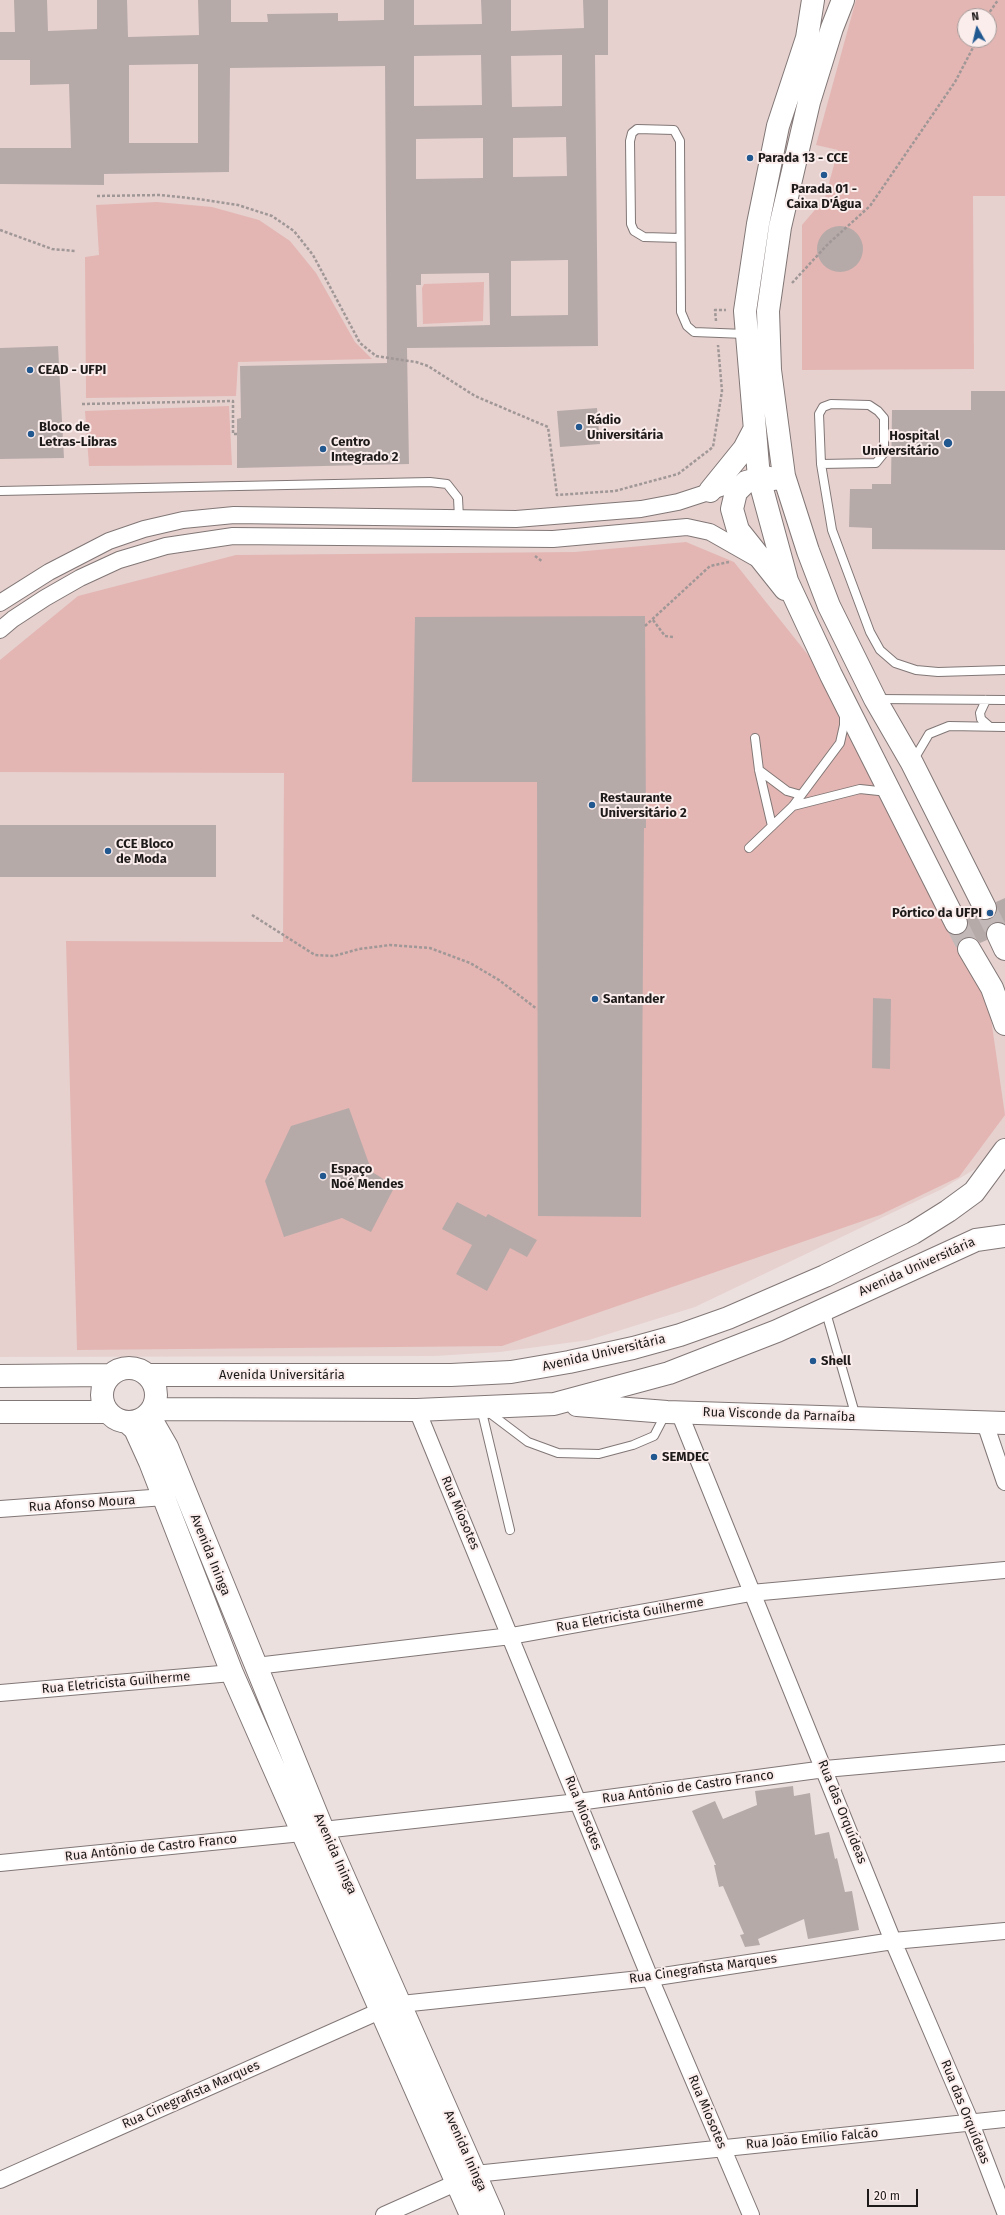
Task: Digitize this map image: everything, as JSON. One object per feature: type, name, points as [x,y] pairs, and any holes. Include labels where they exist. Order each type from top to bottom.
[{"type":"main road","points":[[814,0],[808,38],[778,126],[758,224],[745,311],[754,430],[752,480],[781,563],[798,604],[843,699],[956,923]]},
{"type":"main road","points":[[843,0],[832,28],[809,102],[780,227],[768,311],[770,370],[784,476],[808,551],[828,606],[875,699],[912,763],[985,908]]},
{"type":"main road","points":[[710,491],[744,450],[754,430]]},
{"type":"main road","points":[[789,490],[778,480],[765,477],[752,480],[736,492],[732,509],[738,530],[763,563],[798,604]]},
{"type":"main road","points":[[928,867],[958,854]]},
{"type":"main road","points":[[969,949],[992,988],[1005,1024]]},
{"type":"main road","name":"Avenida Universitária","points":[[148,1375],[443,1375],[511,1372],[569,1362],[680,1335],[728,1318],[825,1276],[913,1233],[948,1211],[974,1192],[1005,1150]]},
{"type":"main road","name":"Avenida Universitária","points":[[150,1411],[417,1410],[554,1404],[669,1374],[743,1346],[976,1240],[1005,1236]]},
{"type":"main road","points":[[825,1276],[830,1306]]},
{"type":"main road","points":[[0,1376],[110,1375],[125,1368],[133,1368],[148,1375],[156,1391],[155,1400],[150,1411],[142,1418],[127,1422]]},
{"type":"main road","points":[[511,1372],[515,1406]]},
{"type":"main road","points":[[110,1375],[102,1389],[104,1406],[108,1412],[120,1420],[127,1422],[135,1429],[174,1494]]},
{"type":"main road","name":"Rua Visconde da Parnaíba","points":[[554,1404],[673,1412],[995,1423]]},
{"type":"main road","points":[[150,1411],[167,1447],[174,1494]]},
{"type":"main road","points":[[0,1412],[108,1412]]},
{"type":"main road","name":"Avenida Ininga","points":[[174,1494],[256,1666],[323,1830],[391,2007],[467,2178],[493,2215]]},
{"type":"main road","name":"Avenida Ininga","points":[[174,1494],[232,1673],[302,1833],[391,2007]]},
{"type":"main road","points":[[232,1673],[256,1666]]},
{"type":"main road","points":[[302,1833],[323,1830]]},
{"type":"main road","name":"Avenida Ininga","points":[[467,2178],[471,2215]]},
{"type":"street","points":[[0,603],[49,572],[109,541],[144,529],[183,520],[234,515],[516,519],[641,509],[678,502],[710,491],[752,480]]},
{"type":"street","points":[[0,630],[13,619],[45,598],[80,578],[119,560],[166,546],[233,536],[553,539],[687,528],[710,532],[743,549],[763,563]]},
{"type":"street","name":"Rua Miosotes","points":[[417,1410],[650,1978],[751,2215]]},
{"type":"street","name":"Rua das Orquídeas","points":[[673,1412],[752,1593],[825,1769],[893,1941],[971,2123],[1005,2212]]},
{"type":"street","points":[[995,1423],[1005,1482]]},
{"type":"street","name":"Rua Afonso Moura","points":[[0,1509],[174,1494]]},
{"type":"street","name":"Rua Eletricista Guilherme","points":[[256,1666],[511,1636],[752,1593],[1005,1570]]},
{"type":"street","name":"Rua Eletricista Guilherme","points":[[0,1693],[232,1673]]},
{"type":"street","name":"Rua Antônio de Castro Franco","points":[[323,1830],[578,1802],[825,1769],[1005,1753]]},
{"type":"street","name":"Rua Antônio de Castro Franco","points":[[0,1863],[302,1833]]},
{"type":"street","name":"Rua Cinegrafista Marques","points":[[0,2180],[391,2007],[650,1978],[893,1941],[1005,1931]]},
{"type":"street","name":"Rua João Emílio Falcão","points":[[384,2215],[467,2178],[721,2147],[1005,2119]]},
{"type":"lane","points":[[680,238],[644,237],[634,231],[631,224],[630,141],[632,133],[637,129],[674,130],[680,141],[681,312],[687,326],[694,332],[746,334]]},
{"type":"lane","points":[[821,464],[876,463],[884,453],[884,418],[878,410],[869,405],[831,404],[823,407],[818,414],[821,464],[832,530],[870,632],[880,650],[895,663],[916,670],[938,672],[1005,670]]},
{"type":"lane","points":[[0,491],[430,482],[447,484],[458,498],[458,518]]},
{"type":"lane","points":[[749,848],[793,806],[840,743],[844,725],[843,699]]},
{"type":"lane","points":[[875,699],[1005,700]]},
{"type":"lane","points":[[986,700],[980,713],[981,719],[989,726]]},
{"type":"lane","points":[[912,763],[929,734],[949,726],[1005,726]]},
{"type":"lane","points":[[755,738],[759,770],[772,826]]},
{"type":"lane","points":[[759,770],[787,791],[801,795]]},
{"type":"lane","points":[[793,806],[860,789],[891,792]]},
{"type":"lane","points":[[830,1306],[856,1418]]},
{"type":"lane","points":[[481,1407],[528,1442],[558,1452],[599,1454],[633,1445],[654,1436],[673,1412]]},
{"type":"lane","points":[[481,1407],[510,1530]]},
{"type":"path","points":[[788,289],[828,244],[870,206],[955,82],[973,48]]},
{"type":"path","points":[[97,196],[160,195],[198,199],[238,205],[272,216],[294,231],[313,255],[360,343],[376,356],[428,366],[475,396],[548,427],[558,496],[615,490],[678,474],[713,447],[722,390],[715,310],[745,311]]},
{"type":"path","points":[[0,230],[47,247],[76,251]]},
{"type":"path","points":[[82,404],[233,401],[233,434],[237,434]]},
{"type":"path","points":[[645,626],[710,566],[734,562],[743,549]]},
{"type":"path","points":[[653,620],[665,636],[673,637]]},
{"type":"path","points":[[252,915],[315,955],[334,956],[359,949],[390,945],[430,948],[470,963],[499,980],[537,1009]]},
{"type":"shaded area","points":[[0,0],[1005,0],[1005,1151],[942,1189],[695,1307],[589,1340],[500,1352],[435,1356],[0,1357]]},
{"type":"shaded area","points":[[856,0],[1005,0],[1005,196],[973,196],[974,369],[802,370],[802,225],[825,198],[838,150],[816,145]]},
{"type":"shaded area","points":[[157,202],[212,207],[259,220],[290,241],[316,273],[355,342],[372,359],[238,362],[236,396],[86,398],[85,257],[99,255],[96,205]]},
{"type":"shaded area","points":[[484,282],[483,321],[423,324],[422,288],[424,284]]},
{"type":"shaded area","points":[[229,406],[232,465],[89,466],[85,411]]},
{"type":"shaded area","points":[[686,542],[734,562],[828,680],[889,796],[989,1005],[1005,1115],[959,1177],[880,1215],[502,1346],[77,1350],[66,941],[283,942],[284,773],[0,772],[0,660],[78,596],[236,555],[575,552]]},
{"type":"building","points":[[14,0],[47,0],[48,31],[97,29],[97,0],[127,0],[128,37],[199,35],[198,0],[231,0],[231,22],[268,22],[267,14],[338,13],[338,21],[384,20],[384,0],[414,0],[414,25],[482,24],[481,0],[511,0],[511,31],[584,28],[583,0],[608,0],[608,55],[595,55],[598,346],[407,348],[409,464],[237,468],[237,419],[241,418],[240,366],[387,363],[385,66],[230,68],[229,172],[104,174],[104,185],[0,184],[0,148],[71,148],[69,84],[30,85],[30,60],[0,60],[0,32],[15,32]],"holes":[[[481,55],[482,105],[414,106],[414,56]],[[562,55],[562,106],[512,107],[511,56]],[[198,64],[198,143],[129,143],[129,65]],[[566,137],[567,176],[513,177],[513,138]],[[483,138],[483,178],[416,179],[416,139]],[[568,260],[568,315],[511,316],[511,261]],[[489,273],[490,325],[417,327],[416,285],[421,285],[421,274]]]},
{"type":"building","points":[[840,226],[853,230],[859,236],[863,249],[859,262],[853,268],[840,272],[827,268],[821,262],[817,249],[821,236],[827,230]]},
{"type":"building","points":[[58,346],[64,458],[0,459],[0,348]]},
{"type":"building","name":"Hospital Universitário","points":[[971,391],[1005,391],[1005,550],[872,549],[872,528],[849,527],[850,489],[872,489],[872,484],[891,484],[892,410],[971,410]]},
{"type":"building","name":"Rádio Universitária","points":[[597,408],[600,444],[560,447],[557,411]]},
{"type":"building","points":[[645,616],[646,828],[644,828],[641,1217],[538,1216],[537,782],[412,782],[415,617]]},
{"type":"building","name":"CCE Bloco de Moda","points":[[0,825],[216,825],[216,877],[0,877]]},
{"type":"building","points":[[1005,898],[1005,924],[999,922],[992,923],[986,933],[987,940],[980,943],[975,938],[962,938],[957,947],[950,934],[962,934],[968,924],[967,917],[974,914],[984,920],[991,919],[997,909],[996,902]]},
{"type":"building","points":[[873,998],[891,999],[890,1069],[872,1068]]},
{"type":"building","name":"Espaço Noé Mendes","points":[[349,1108],[372,1172],[395,1186],[371,1232],[342,1218],[284,1237],[265,1181],[291,1126]]},
{"type":"building","points":[[457,1202],[486,1217],[488,1214],[537,1240],[527,1257],[510,1248],[487,1291],[456,1274],[472,1245],[442,1229]]},
{"type":"building","points":[[793,1786],[794,1796],[810,1793],[815,1835],[829,1832],[845,1892],[852,1891],[859,1930],[808,1939],[804,1919],[758,1939],[760,1945],[745,1947],[740,1935],[744,1934],[723,1886],[719,1887],[714,1865],[716,1865],[692,1811],[715,1801],[723,1819],[757,1805],[755,1791]]},
{"type":"tunnel","points":[[985,908],[998,934]]},
{"type":"tunnel","points":[[956,923],[969,949]]},
{"type":"place","name":"Parada 13 - CCE","points":[[750,158]]},
{"type":"place","name":"Parada 01 - Caixa D'Água","points":[[824,175]]},
{"type":"place","name":"CEAD - UFPI","points":[[30,370]]},
{"type":"place","name":"Rádio Universitária","points":[[579,427]]},
{"type":"place","name":"Bloco de Letras-Libras","points":[[31,434]]},
{"type":"place","name":"Hospital Universitário","points":[[948,443]]},
{"type":"place","name":"Centro Integrado 2","points":[[323,449]]},
{"type":"place","name":"Restaurante Universitário 2","points":[[592,805]]},
{"type":"place","name":"CCE Bloco de Moda","points":[[108,851]]},
{"type":"place","name":"Pórtico da UFPI","points":[[990,913]]},
{"type":"place","name":"Santander","points":[[595,999]]},
{"type":"place","name":"Espaço Noé Mendes","points":[[323,1176]]},
{"type":"place","name":"Shell","points":[[813,1361]]},
{"type":"place","name":"SEMDEC","points":[[654,1457]]}]
